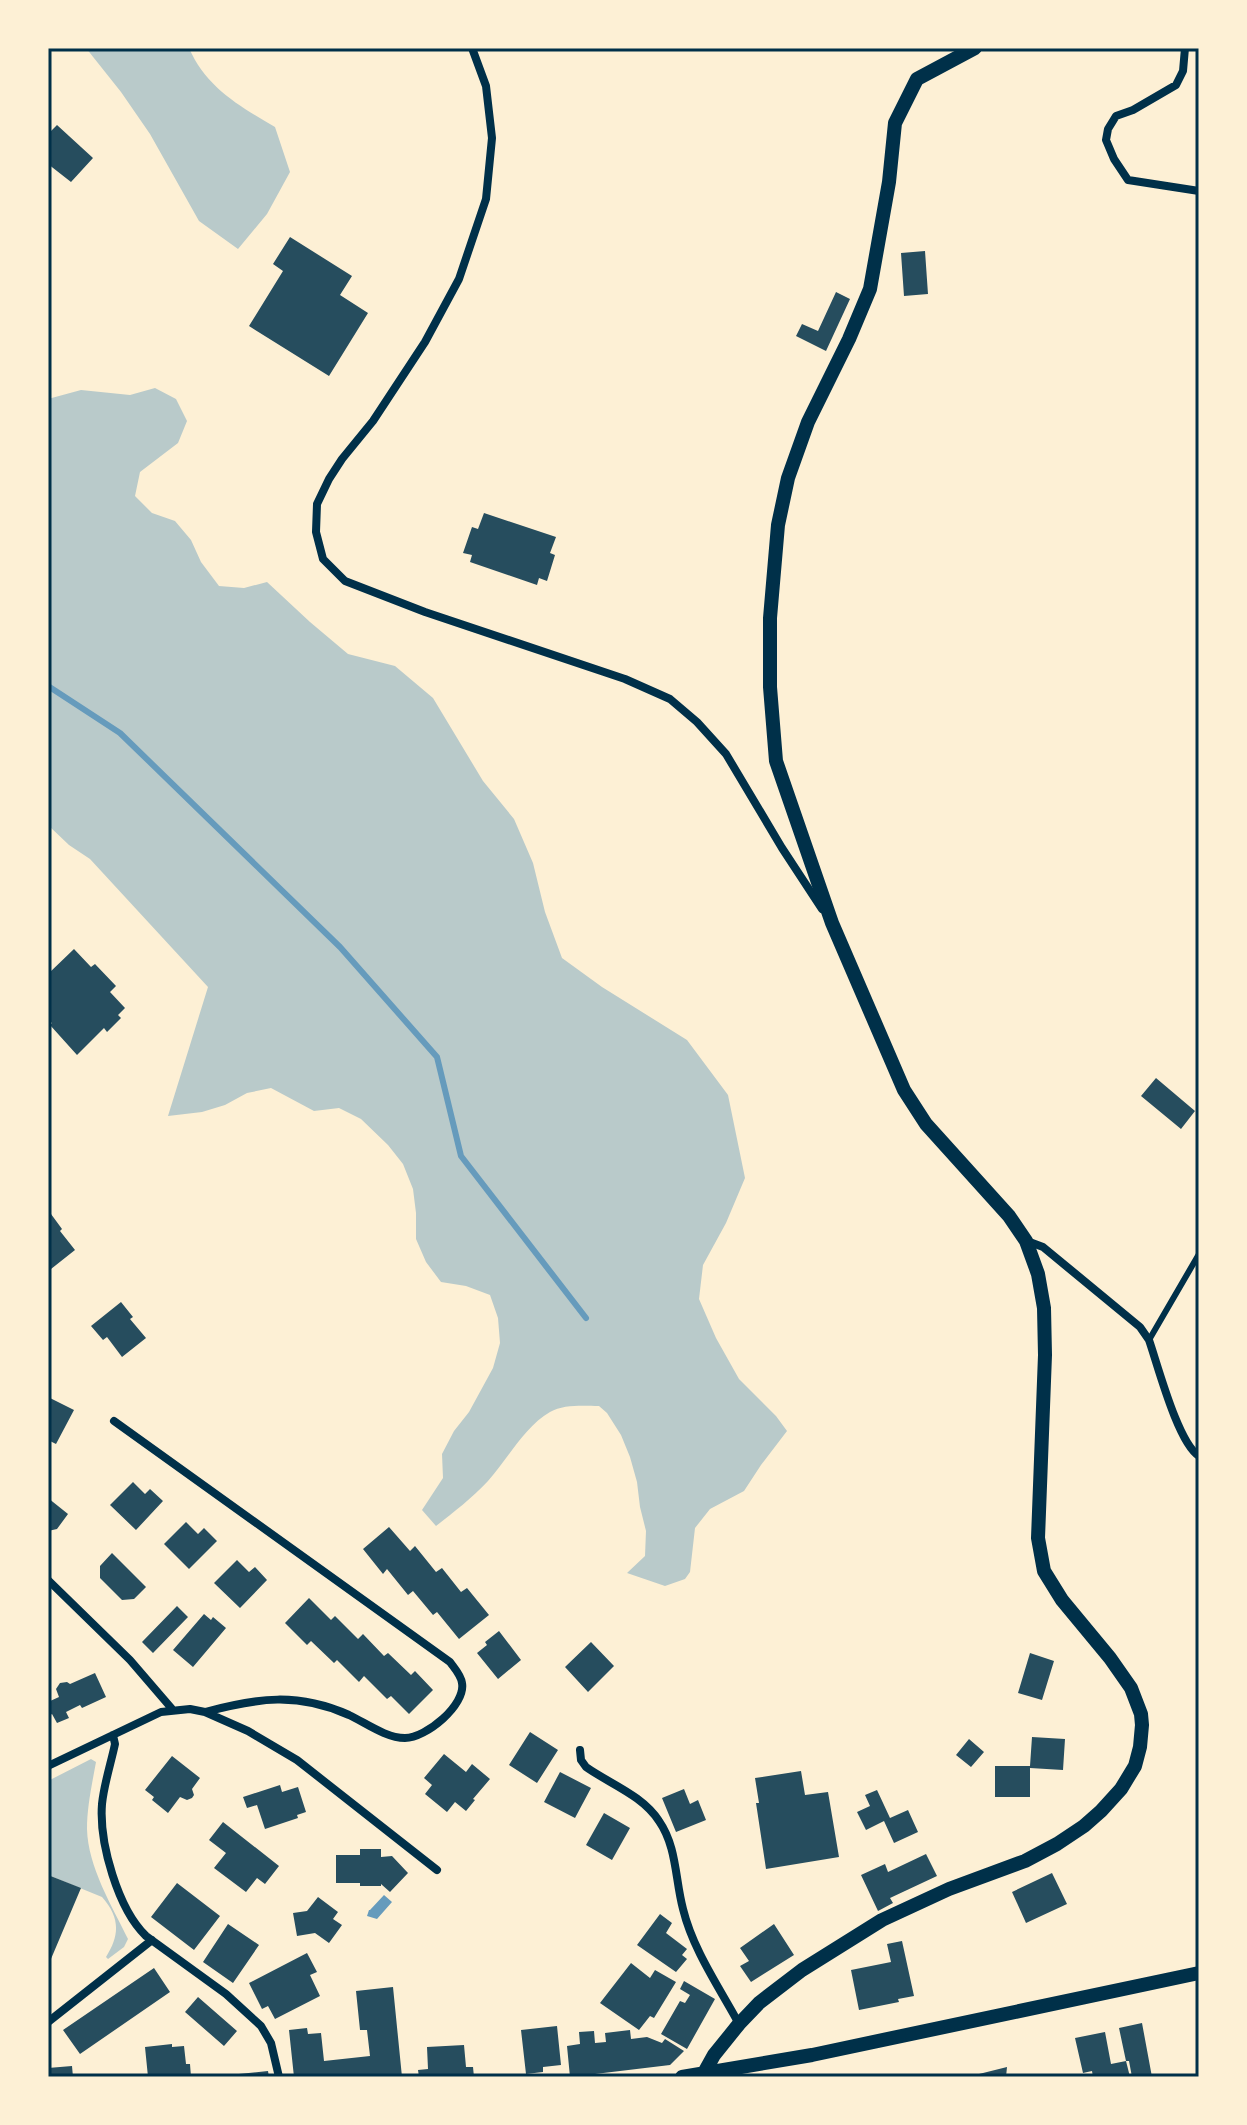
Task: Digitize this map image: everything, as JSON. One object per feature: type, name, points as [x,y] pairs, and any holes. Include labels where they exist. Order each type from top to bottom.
[{"type":"street","points":[[472,48],[486,86],[492,138],[486,199],[459,279],[425,342],[373,421],[342,459],[317,504],[316,532],[323,559],[345,581],[425,612],[625,679],[670,699],[697,722],[726,754],[782,848],[832,923]]},
{"type":"street","points":[[704,2073],[714,2055],[759,2003],[862,1931],[949,1889],[1025,1861],[1070,1836],[1101,1811],[1121,1789],[1135,1766],[1140,1747],[1141,1714],[1131,1688],[1057,1593],[1044,1571],[1038,1538],[1044,1308],[1038,1274],[1026,1241],[1009,1216],[926,1124],[904,1090],[832,923],[776,761],[770,687],[770,618],[778,525],[788,478],[808,422],[870,289],[889,182],[895,123],[917,79],[975,48]]},
{"type":"street","points":[[1185,48],[1183,71],[1176,85],[1133,110],[1116,116],[1106,140],[1128,180],[1199,191]]},
{"type":"street","points":[[1026,1241],[1043,1247],[1140,1327],[1149,1340],[1183,1437],[1192,1452],[1199,1456]]},
{"type":"street","points":[[114,1421],[450,1662],[462,1682],[458,1702],[435,1726],[412,1738],[395,1737],[335,1709],[282,1699],[248,1701],[205,1712]]},
{"type":"street","points":[[48,1580],[130,1660],[173,1710]]},
{"type":"street","points":[[48,1766],[161,1712],[190,1709],[205,1712],[248,1731],[297,1760],[437,1870]]},
{"type":"street","points":[[113,1735],[115,1744],[102,1803],[104,1848],[113,1877],[133,1920],[138,1929],[226,1994],[261,2026],[271,2043],[279,2077]]},
{"type":"street","points":[[580,1750],[586,1767],[643,1802],[668,1836],[683,1909],[693,1938],[739,2024]]},
{"type":"street","points":[[48,2022],[152,1940]]},
{"type":"street","points":[[682,2077],[812,2055],[1199,1973]]},
{"type":"lane","points":[[1149,1340],[1199,1254]]},
{"type":"shaded area","points":[[86,48],[189,48],[214,85],[275,127],[290,172],[267,214],[238,249],[199,221],[150,134]]},
{"type":"shaded area","points":[[155,388],[176,399],[187,421],[178,443],[140,472],[135,496],[152,513],[175,521],[191,540],[201,562],[219,586],[244,588],[267,582],[348,654],[395,666],[433,698],[483,781],[514,819],[533,863],[545,912],[562,958],[687,1040],[728,1095],[745,1178],[726,1223],[703,1265],[699,1299],[739,1379],[787,1431],[744,1491],[710,1509],[695,1528],[690,1572],[685,1579],[665,1586],[627,1573],[645,1556],[646,1531],[630,1457],[621,1435],[599,1406],[561,1408],[541,1418],[488,1481],[436,1526],[422,1510],[443,1478],[442,1454],[493,1368],[500,1343],[498,1318],[490,1295],[466,1286],[441,1282],[426,1262],[416,1239],[413,1189],[403,1164],[361,1119],[339,1108],[314,1111],[271,1088],[247,1093],[225,1105],[202,1112],[168,1116],[208,987],[90,859],[48,825],[48,399],[81,390],[130,395]]},
{"type":"shaded area","points":[[91,1759],[96,1762],[88,1812],[88,1843],[102,1886],[128,1939],[124,1947],[108,1959],[106,1957],[114,1941],[116,1926],[108,1904],[102,1897],[48,1875],[48,1781]]},
{"type":"water","points":[[384,1895],[392,1902],[377,1919],[367,1916],[369,1910]]},
{"type":"building","points":[[57,125],[93,158],[71,182],[48,164],[48,134]]},
{"type":"building","points":[[290,237],[352,276],[340,295],[368,313],[329,376],[249,326],[283,271],[273,264]]},
{"type":"building","points":[[925,251],[928,294],[904,296],[901,253]]},
{"type":"building","points":[[836,292],[850,299],[826,351],[796,336],[802,324],[818,331]]},
{"type":"building","points":[[484,513],[556,537],[550,553],[555,555],[547,581],[539,578],[537,585],[470,562],[472,555],[463,553],[472,527],[478,529]]},
{"type":"building","points":[[74,949],[91,967],[95,964],[116,986],[110,992],[125,1008],[118,1015],[121,1018],[107,1032],[104,1028],[77,1055],[48,1020],[48,974]]},
{"type":"building","points":[[1156,1078],[1195,1111],[1181,1129],[1141,1096]]},
{"type":"building","points":[[51,1214],[75,1250],[51,1269],[48,1265],[48,1217]]},
{"type":"building","points":[[121,1302],[146,1338],[122,1357],[107,1337],[103,1340],[91,1326]]},
{"type":"building","points":[[48,1397],[74,1410],[56,1444],[48,1440]]},
{"type":"building","points":[[133,1482],[145,1494],[150,1489],[163,1501],[136,1530],[110,1505]]},
{"type":"building","points":[[48,1498],[68,1514],[57,1529],[48,1531]]},
{"type":"building","points":[[186,1522],[198,1534],[204,1528],[217,1541],[189,1569],[164,1544]]},
{"type":"building","points":[[389,1527],[410,1551],[415,1546],[436,1572],[442,1568],[461,1592],[467,1588],[489,1615],[459,1639],[437,1612],[433,1615],[413,1591],[408,1595],[387,1569],[383,1574],[363,1549]]},
{"type":"building","points":[[112,1553],[146,1587],[134,1599],[122,1600],[100,1578],[100,1566]]},
{"type":"building","points":[[237,1560],[249,1572],[255,1567],[267,1580],[240,1608],[214,1583]]},
{"type":"building","points":[[309,1598],[331,1620],[335,1616],[358,1639],[363,1634],[384,1656],[388,1653],[411,1675],[415,1671],[433,1690],[409,1714],[391,1696],[387,1699],[364,1676],[359,1682],[337,1660],[334,1663],[311,1641],[307,1645],[285,1623]]},
{"type":"building","points":[[177,1606],[188,1617],[153,1653],[142,1642]]},
{"type":"building","points":[[204,1614],[226,1628],[193,1667],[173,1650]]},
{"type":"building","points":[[499,1631],[521,1660],[498,1679],[477,1653]]},
{"type":"building","points":[[591,1642],[614,1666],[588,1692],[565,1667]]},
{"type":"building","points":[[1030,1653],[1054,1661],[1042,1700],[1018,1693]]},
{"type":"building","points":[[95,1673],[106,1697],[66,1712],[69,1718],[57,1723],[52,1714],[48,1716],[48,1702],[59,1697],[56,1689],[60,1683],[70,1684]]},
{"type":"building","points":[[530,1732],[558,1750],[537,1783],[509,1765]]},
{"type":"building","points":[[1032,1737],[1065,1739],[1063,1770],[1030,1768],[1030,1797],[995,1797],[995,1766],[1030,1766]]},
{"type":"building","points":[[969,1739],[984,1752],[971,1767],[956,1755]]},
{"type":"building","points":[[444,1754],[466,1772],[472,1764],[490,1779],[466,1811],[455,1802],[447,1812],[425,1794],[432,1785],[424,1778]]},
{"type":"building","points":[[172,1756],[200,1778],[192,1789],[192,1798],[187,1800],[180,1797],[168,1813],[145,1790]]},
{"type":"building","points":[[801,1771],[805,1795],[828,1792],[839,1857],[766,1869],[755,1778]]},
{"type":"building","points":[[560,1772],[591,1788],[575,1818],[544,1802]]},
{"type":"building","points":[[280,1785],[282,1792],[298,1787],[306,1812],[297,1815],[298,1818],[265,1829],[257,1805],[247,1808],[243,1797]]},
{"type":"building","points":[[684,1789],[690,1804],[698,1800],[706,1820],[676,1832],[662,1798]]},
{"type":"building","points":[[877,1790],[890,1818],[908,1810],[918,1832],[894,1843],[884,1821],[866,1830],[857,1812],[870,1806],[865,1795]]},
{"type":"building","points":[[604,1813],[630,1828],[612,1860],[586,1845]]},
{"type":"building","points":[[223,1822],[279,1866],[265,1884],[257,1878],[246,1892],[214,1868],[226,1853],[209,1840]]},
{"type":"building","points":[[360,1849],[381,1849],[381,1857],[392,1856],[408,1873],[390,1892],[381,1884],[360,1886],[360,1883],[336,1883],[336,1855],[360,1855]]},
{"type":"building","points":[[926,1854],[937,1876],[890,1898],[893,1903],[878,1911],[861,1875],[885,1864],[888,1872]]},
{"type":"building","points":[[1052,1873],[1067,1904],[1026,1923],[1012,1892]]},
{"type":"building","points":[[48,1875],[81,1888],[48,1966]]},
{"type":"building","points":[[177,1883],[220,1916],[194,1950],[151,1917]]},
{"type":"building","points":[[318,1897],[338,1912],[333,1919],[342,1925],[329,1943],[315,1933],[297,1936],[293,1913],[307,1911]]},
{"type":"building","points":[[660,1914],[672,1923],[666,1933],[687,1949],[682,1955],[687,1959],[676,1972],[637,1945]]},
{"type":"building","points":[[228,1924],[259,1945],[233,1983],[203,1962]]},
{"type":"building","points":[[774,1924],[794,1955],[751,1982],[740,1966],[749,1961],[740,1948]]},
{"type":"building","points":[[902,1941],[914,1996],[859,2010],[851,1970],[891,1962],[887,1944]]},
{"type":"building","points":[[307,1953],[317,1972],[310,1975],[320,1996],[275,2019],[268,2006],[262,2009],[249,1983]]},
{"type":"building","points":[[631,1963],[650,1978],[655,1970],[676,1982],[654,2018],[650,2016],[639,2030],[600,2003]]},
{"type":"building","points":[[154,1968],[170,1992],[80,2054],[63,2030]]},
{"type":"building","points":[[684,1981],[715,1999],[687,2049],[661,2034],[680,2001],[685,2003],[690,1995],[680,1989]]},
{"type":"building","points":[[393,1987],[402,2077],[294,2077],[289,2030],[307,2028],[308,2034],[321,2033],[324,2061],[370,2056],[367,2030],[360,2030],[356,1991]]},
{"type":"building","points":[[198,1997],[237,2031],[224,2046],[185,2012]]},
{"type":"building","points":[[1142,2023],[1152,2077],[1132,2077],[1119,2028]]},
{"type":"building","points":[[557,2026],[561,2065],[543,2067],[543,2072],[526,2074],[521,2030]]},
{"type":"building","points":[[630,2030],[631,2039],[647,2037],[662,2043],[665,2039],[684,2051],[670,2065],[570,2077],[567,2046],[580,2044],[579,2032],[594,2031],[595,2043],[606,2042],[605,2033]]},
{"type":"building","points":[[1105,2032],[1111,2064],[1126,2061],[1130,2077],[1093,2077],[1092,2071],[1083,2073],[1075,2038]]},
{"type":"building","points":[[172,2044],[172,2047],[184,2046],[191,2077],[148,2077],[145,2047]]},
{"type":"building","points":[[464,2045],[466,2067],[473,2067],[474,2077],[419,2077],[418,2070],[428,2069],[427,2047]]},
{"type":"building","points":[[72,2066],[73,2077],[48,2077],[48,2068]]},
{"type":"building","points":[[1007,2067],[1006,2077],[971,2077],[971,2076]]},
{"type":"building","points":[[268,2071],[269,2077],[229,2077],[229,2075]]},
{"type":"waterway","points":[[48,686],[120,733],[340,947],[437,1057],[461,1156],[586,1318]]}]
